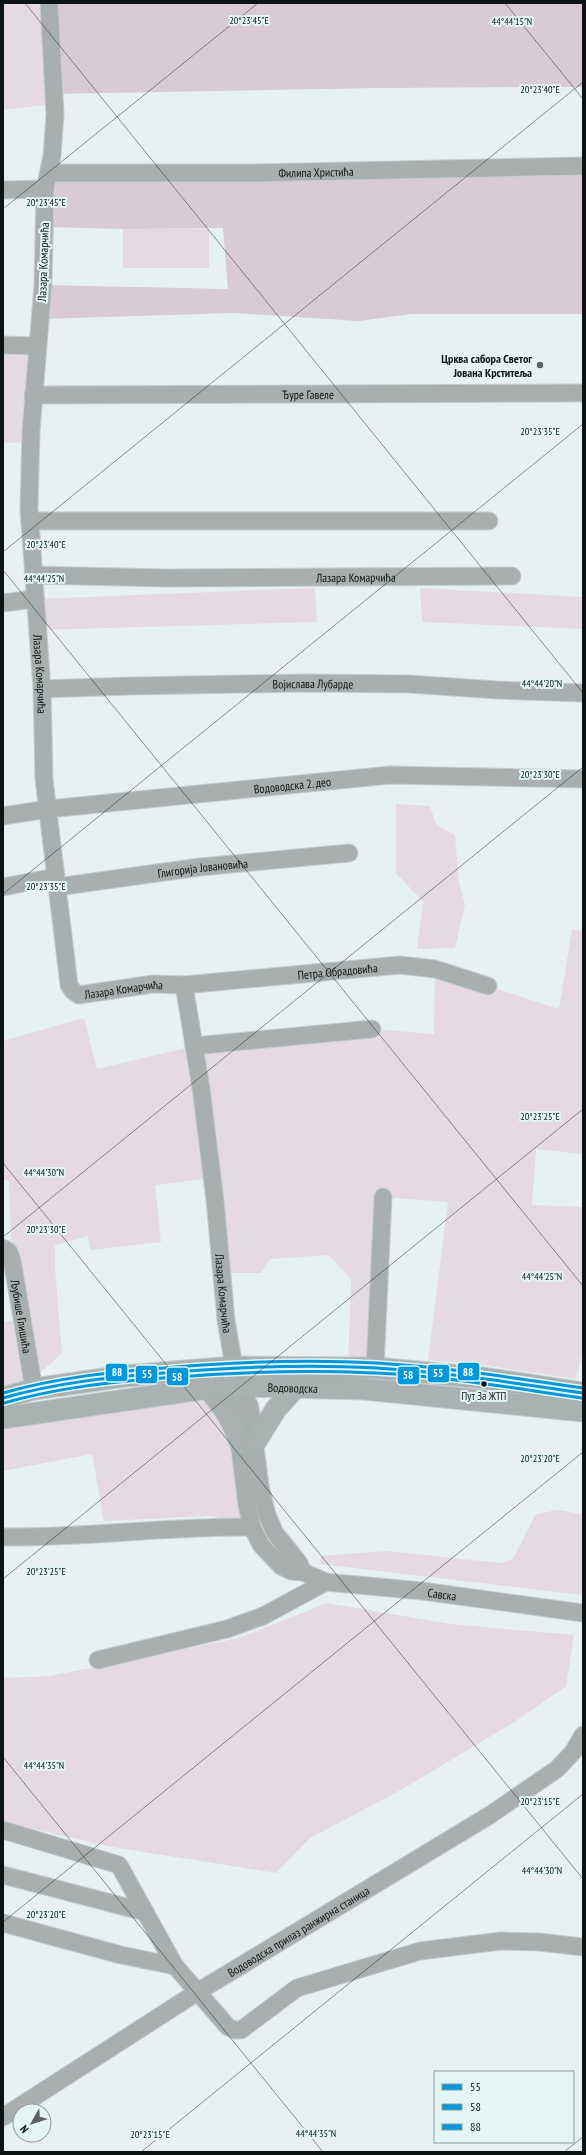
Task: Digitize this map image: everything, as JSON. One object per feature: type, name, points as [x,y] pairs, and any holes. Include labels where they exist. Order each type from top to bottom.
[{"type":"main road","name":"Водоводска","points":[[3,1398],[34,1389],[125,1376],[237,1377],[375,1368],[483,1378],[583,1393]]},
{"type":"main road","name":"Водоводска","points":[[3,1418],[208,1389],[237,1377],[295,1388],[364,1389],[583,1410]]},
{"type":"main road","points":[[208,1389],[225,1407],[234,1425],[247,1445],[295,1388]]},
{"type":"street","name":"Лазара Комарчића","points":[[50,3],[55,114],[49,173],[45,189],[43,285],[33,395],[30,460],[30,521],[34,599],[42,689],[44,779],[67,974],[69,985],[73,992],[79,995],[153,984],[184,984],[215,1200],[226,1320],[237,1377]]},
{"type":"street","name":"Филипа Христића","points":[[49,173],[255,173],[583,166]]},
{"type":"street","points":[[3,190],[45,189]]},
{"type":"street","points":[[3,345],[38,346]]},
{"type":"street","name":"Ђуре Гавеле","points":[[33,395],[583,393]]},
{"type":"street","points":[[30,521],[489,521]]},
{"type":"street","name":"Лазара Комарчића","points":[[33,575],[166,578],[512,576]]},
{"type":"street","points":[[3,602],[34,599]]},
{"type":"street","name":"Војислава Лубарде","points":[[42,689],[313,683],[409,684],[497,690],[583,692]]},
{"type":"street","name":"Водоводска 2. део","points":[[3,816],[48,808],[390,775],[583,778]]},
{"type":"street","name":"Глигорија Јовановића","points":[[3,887],[349,853]]},
{"type":"street","name":"Петра Обрадовића","points":[[184,984],[400,965],[435,969],[488,986]]},
{"type":"street","points":[[194,1046],[372,1029]]},
{"type":"street","points":[[375,1368],[383,1197]]},
{"type":"street","name":"Љубише Глишића","points":[[3,1248],[9,1252],[12,1260],[34,1389]]},
{"type":"street","name":"Савска","points":[[237,1377],[235,1408],[268,1515],[276,1534],[299,1563],[303,1572]]},
{"type":"street","name":"Савска","points":[[247,1445],[243,1484],[252,1527],[261,1545],[281,1566],[291,1571],[303,1572],[326,1582],[422,1591],[581,1616]]},
{"type":"street","points":[[3,1538],[49,1538],[206,1526],[252,1527]]},
{"type":"street","points":[[98,1660],[227,1629],[263,1616],[326,1582]]},
{"type":"street","name":"Водоводска прилаз ранжирна станица","points":[[3,2117],[199,1991],[490,1815],[557,1769],[573,1752],[583,1735]]},
{"type":"street","points":[[3,1830],[119,1865],[175,1966],[199,1991],[228,2027],[235,2030],[241,2030],[297,1988],[420,1951],[502,1941],[540,1942],[583,1947]]},
{"type":"street","points":[[3,1874],[145,1912]]},
{"type":"street","points":[[3,1923],[120,1955],[175,1966]]},
{"type":"shaded area","points":[[3,3],[49,3],[45,105],[3,110]]},
{"type":"shaded area","points":[[49,3],[583,3],[583,87],[376,88],[53,94]]},
{"type":"shaded area","points":[[583,166],[583,314],[411,314],[359,321],[234,313],[40,319],[43,285],[228,289],[223,228],[123,229],[44,227],[49,173]]},
{"type":"shaded area","points":[[123,229],[209,229],[209,268],[123,268]]},
{"type":"shaded area","points":[[3,345],[37,346],[31,442],[3,443]]},
{"type":"shaded area","points":[[315,588],[317,622],[38,630],[35,599]]},
{"type":"shaded area","points":[[420,588],[583,597],[583,629],[422,622]]},
{"type":"shaded area","points":[[396,804],[430,806],[436,824],[455,835],[459,883],[465,904],[455,948],[417,949],[423,902],[396,873]]},
{"type":"shaded area","points":[[572,929],[583,931],[583,1154],[536,1149],[532,1205],[583,1207],[583,1351],[576,1379],[484,1365],[428,1360],[448,1202],[384,1197],[375,1368],[348,1367],[351,1279],[328,1255],[270,1259],[261,1273],[221,1273],[212,1178],[155,1185],[161,1242],[90,1250],[88,1236],[55,1245],[55,1267],[62,1354],[32,1379],[3,1398],[3,1322],[23,1319],[12,1260],[9,1181],[3,1180],[3,1041],[84,1018],[97,1069],[194,1046],[372,1029],[434,1034],[435,969],[559,1009]]},
{"type":"shaded area","points":[[208,1389],[225,1407],[264,1528],[210,1516],[104,1521],[92,1454],[3,1471],[3,1416]]},
{"type":"shaded area","points":[[556,1510],[583,1514],[583,1595],[320,1564],[321,1556],[387,1551],[500,1563],[513,1559],[535,1515]]},
{"type":"shaded area","points":[[327,1603],[450,1624],[574,1635],[566,1686],[516,1721],[399,1791],[310,1838],[276,1873],[112,1847],[3,1822],[3,1678],[50,1676],[239,1638]]},
{"type":"transit line","name":"88","points":[[3,1393],[42,1383],[123,1371],[217,1364],[296,1361],[376,1363],[428,1367],[583,1388]]},
{"type":"transit line","name":"55","points":[[3,1398],[42,1388],[123,1376],[217,1369],[296,1366],[376,1368],[428,1372],[583,1393]]},
{"type":"transit line","name":"58","points":[[4,1403],[43,1393],[123,1381],[216,1374],[269,1372],[348,1372],[427,1377],[582,1398]]},
{"type":"place","name":"Црква сабора Светог Јована Крститеља","points":[[540,365]]},
{"type":"place","name":"Пут За ЖТП","points":[[484,1384]]}]
